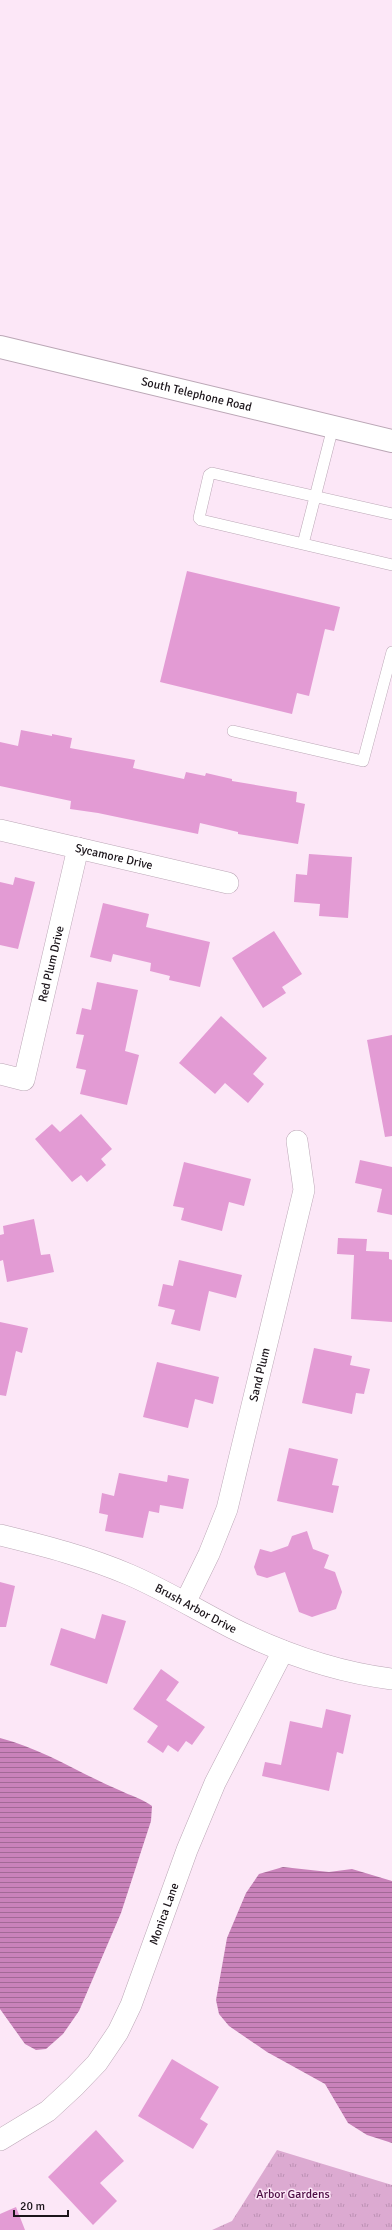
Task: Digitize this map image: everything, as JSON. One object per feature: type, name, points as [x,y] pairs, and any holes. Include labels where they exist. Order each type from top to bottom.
[{"type":"main road","name":"South Telephone Road","points":[[0,347],[392,441]]},
{"type":"street","name":"Sycamore Drive","points":[[0,830],[228,883]]},
{"type":"street","name":"Red Plum Drive","points":[[0,1074],[24,1080],[78,848]]},
{"type":"street","name":"Sand Plum","points":[[186,1601],[209,1554],[227,1509],[253,1402],[304,1190],[297,1141]]},
{"type":"street","name":"Brush Arbor Drive","points":[[0,1535],[62,1550],[96,1561],[186,1601],[232,1628],[283,1651],[335,1668],[392,1679]]},
{"type":"street","name":"Monica Lane","points":[[0,2140],[48,2111],[76,2086],[97,2063],[118,2032],[131,2005],[187,1850],[215,1783],[283,1651]]},
{"type":"lane","points":[[303,544],[333,426]]},
{"type":"lane","points":[[392,514],[212,473],[209,475],[200,519],[392,565]]},
{"type":"lane","points":[[233,731],[363,761],[392,652]]},
{"type":"green space","name":"Arbor Gardens","points":[[277,2150],[392,2185],[392,2230],[212,2230],[232,2221]]},
{"type":"shaded area","points":[[0,1738],[31,1748],[152,1806],[151,1821],[121,1913],[79,2011],[63,2034],[46,2049],[36,2050],[25,2044],[0,2009]]},
{"type":"shaded area","points":[[283,1867],[329,1872],[352,1869],[392,1881],[392,2143],[367,2135],[348,2123],[325,2084],[267,2052],[229,2026],[219,2014],[216,2000],[227,1938],[246,1893],[259,1874]]},
{"type":"building","points":[[187,571],[340,607],[334,631],[325,629],[309,696],[297,693],[292,714],[160,682]]},
{"type":"building","points":[[21,730],[72,738],[70,748],[135,760],[133,768],[184,779],[186,772],[205,776],[206,773],[232,779],[232,781],[297,792],[296,802],[305,804],[298,844],[238,834],[238,832],[200,823],[198,834],[98,813],[70,809],[71,801],[0,786],[0,742],[18,746]]},
{"type":"building","points":[[309,854],[352,857],[348,918],[319,916],[320,904],[294,902],[296,874],[307,875]]},
{"type":"building","points":[[15,877],[35,882],[18,949],[0,945],[0,882],[13,885]]},
{"type":"building","points":[[103,903],[149,914],[146,927],[210,942],[200,987],[169,980],[170,976],[150,971],[151,963],[113,954],[111,962],[90,957]]},
{"type":"building","points":[[274,931],[302,974],[282,987],[286,993],[263,1008],[232,958]]},
{"type":"building","points":[[97,982],[138,990],[125,1051],[139,1055],[127,1105],[80,1094],[86,1070],[76,1068],[84,1035],[76,1034],[82,1008],[91,1010]]},
{"type":"building","points":[[221,1016],[267,1058],[253,1074],[264,1084],[248,1103],[225,1083],[215,1094],[179,1063]]},
{"type":"building","points":[[392,1035],[392,1136],[385,1137],[367,1040]]},
{"type":"building","points":[[81,1114],[112,1149],[101,1159],[106,1165],[87,1182],[81,1175],[72,1182],[35,1139],[52,1124],[60,1132]]},
{"type":"building","points":[[360,1160],[392,1167],[392,1215],[377,1212],[382,1189],[355,1183]]},
{"type":"building","points":[[184,1162],[251,1179],[244,1206],[229,1202],[222,1231],[181,1220],[184,1208],[173,1206]]},
{"type":"building","points":[[34,1219],[41,1255],[50,1254],[54,1272],[7,1282],[3,1260],[0,1261],[0,1235],[4,1234],[3,1226]]},
{"type":"building","points":[[338,1238],[367,1239],[366,1251],[389,1252],[389,1259],[392,1260],[392,1322],[351,1319],[354,1255],[337,1254]]},
{"type":"building","points":[[179,1260],[242,1275],[236,1298],[209,1291],[200,1331],[171,1324],[175,1310],[158,1306],[163,1284],[173,1286]]},
{"type":"building","points":[[0,1322],[28,1328],[22,1353],[16,1351],[6,1396],[0,1395]]},
{"type":"building","points":[[314,1348],[352,1356],[350,1365],[370,1369],[364,1394],[356,1393],[352,1414],[302,1403]]},
{"type":"building","points":[[157,1362],[219,1377],[213,1404],[195,1399],[188,1428],[143,1417]]},
{"type":"building","points":[[289,1448],[338,1459],[332,1485],[339,1486],[333,1513],[277,1501]]},
{"type":"building","points":[[119,1473],[167,1482],[168,1475],[189,1479],[183,1509],[160,1505],[159,1513],[149,1511],[143,1538],[105,1531],[108,1515],[99,1513],[102,1493],[114,1496]]},
{"type":"building","points":[[307,1531],[313,1549],[329,1555],[324,1568],[335,1572],[342,1592],[336,1609],[312,1617],[299,1612],[285,1572],[267,1578],[257,1575],[254,1567],[260,1549],[271,1552],[288,1546],[292,1536]]},
{"type":"building","points":[[0,1582],[15,1586],[6,1627],[0,1627]]},
{"type":"building","points":[[102,1614],[126,1621],[107,1684],[50,1665],[61,1628],[95,1639]]},
{"type":"building","points":[[161,1669],[179,1682],[166,1700],[205,1727],[192,1745],[186,1741],[178,1752],[168,1745],[163,1753],[147,1742],[158,1726],[133,1709]]},
{"type":"building","points":[[326,1709],[351,1715],[343,1754],[337,1752],[329,1791],[262,1776],[265,1762],[281,1765],[290,1721],[322,1728]]},
{"type":"building","points":[[172,2059],[219,2087],[200,2119],[208,2124],[193,2149],[138,2116]]},
{"type":"building","points":[[96,2130],[124,2161],[100,2183],[117,2201],[93,2225],[48,2177]]},
{"type":"building","points":[[16,2207],[25,2230],[0,2230],[0,2214]]}]
